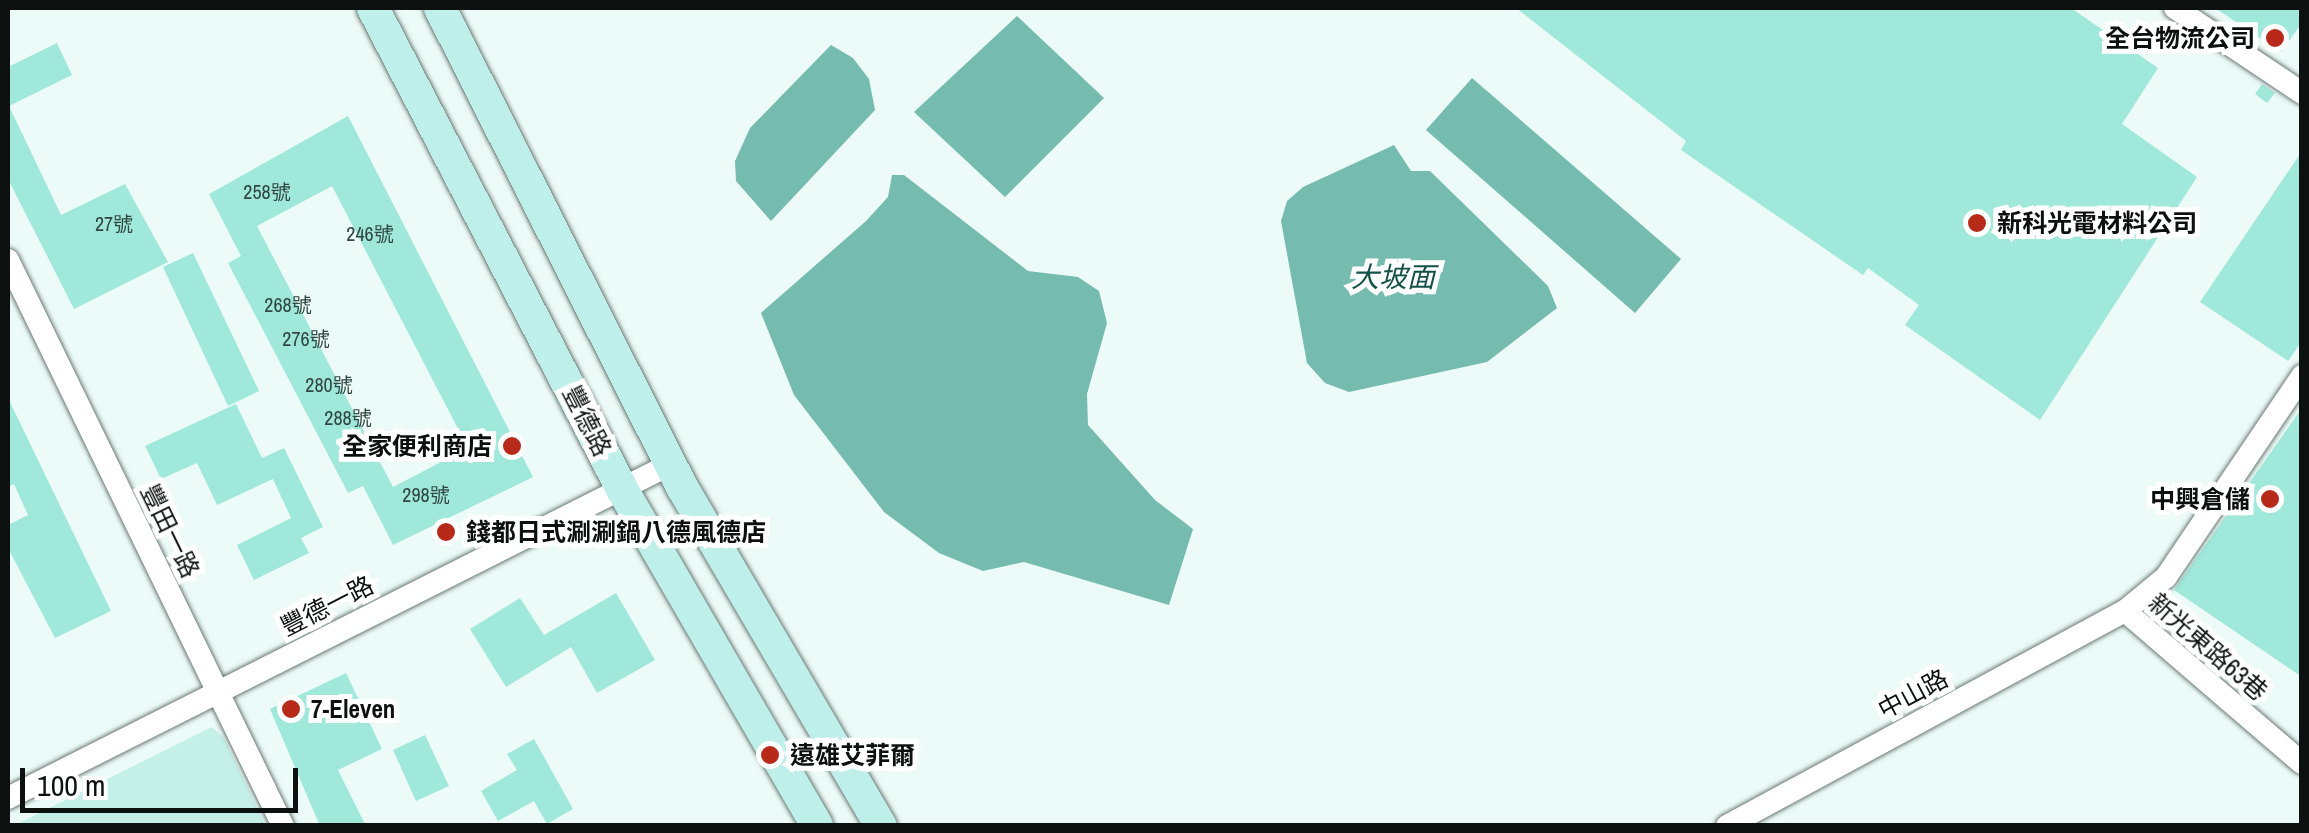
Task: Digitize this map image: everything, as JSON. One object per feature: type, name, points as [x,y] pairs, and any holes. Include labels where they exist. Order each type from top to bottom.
[{"type":"main road","name":"豐德路","points":[[373,8],[622,488],[816,826]]},
{"type":"main road","points":[[440,8],[671,464],[881,826]]},
{"type":"street","points":[[2175,8],[2302,93]]},
{"type":"street","name":"豐田一路","points":[[8,260],[284,826]]},
{"type":"street","name":"中山路","points":[[1726,826],[2124,611],[2166,577],[2302,376]]},
{"type":"street","name":"豐德一路","points":[[8,798],[671,464]]},
{"type":"street","name":"新光東路63巷","points":[[2124,611],[2302,763]]},
{"type":"shaded area","points":[[212,727],[224,738],[265,825],[15,825]]},
{"type":"water","points":[[1017,16],[1104,98],[1005,197],[914,112]]},
{"type":"water","points":[[831,45],[853,58],[869,79],[875,110],[771,221],[736,181],[735,161],[750,128]]},
{"type":"water","points":[[1472,78],[1681,259],[1635,313],[1426,130]]},
{"type":"water","name":"大坡面","points":[[1394,145],[1411,171],[1430,171],[1548,286],[1557,308],[1487,362],[1349,392],[1325,383],[1307,363],[1281,221],[1287,201],[1303,187]]},
{"type":"water","points":[[892,175],[904,175],[1028,271],[1078,277],[1099,291],[1107,323],[1087,394],[1088,425],[1155,500],[1193,529],[1169,605],[1024,562],[983,571],[939,553],[884,512],[794,395],[761,313],[866,221],[888,197]]},
{"type":"building","name":"新科光電材料公司","points":[[1516,8],[2071,8],[2158,68],[2122,124],[2197,177],[2040,420],[1905,325],[1919,305],[1868,268],[1863,275],[1681,150],[1686,141]]},
{"type":"building","name":"全台物流公司","points":[[2215,8],[2302,8],[2302,23],[2281,52]]},
{"type":"building","points":[[57,43],[72,75],[9,106],[61,215],[125,184],[168,262],[74,309],[8,179],[8,67]]},
{"type":"building","points":[[2262,84],[2275,93],[2267,103],[2255,94]]},
{"type":"building","points":[[348,116],[533,477],[393,545],[363,486],[348,493],[228,263],[241,256],[209,194]],"holes":[[[332,186],[468,448],[393,487],[257,226]]]},
{"type":"building","points":[[2302,151],[2302,341],[2288,361],[2200,302]]},
{"type":"building","points":[[193,253],[259,391],[228,406],[163,267]]},
{"type":"building","points":[[8,398],[111,611],[55,638],[8,548],[8,525],[28,515],[14,484],[8,487]]},
{"type":"building","points":[[236,404],[262,458],[284,448],[323,527],[301,538],[309,553],[254,580],[237,545],[291,518],[273,479],[217,505],[197,463],[161,479],[145,446]]},
{"type":"building","name":"中興倉儲","points":[[2302,408],[2302,677],[2174,590]]},
{"type":"building","points":[[616,593],[655,660],[597,693],[571,647],[506,687],[470,629],[520,598],[544,635]]},
{"type":"building","points":[[346,673],[382,749],[338,770],[366,826],[320,826],[270,709]]},
{"type":"building","points":[[425,735],[449,786],[416,801],[393,750]]},
{"type":"building","points":[[534,739],[573,809],[547,824],[534,801],[498,821],[481,791],[517,770],[507,754]]},
{"type":"place","name":"全台物流公司","points":[[2275,38]]},
{"type":"place","name":"新科光電材料公司","points":[[1977,223]]},
{"type":"place","name":"全家便利商店","points":[[512,446]]},
{"type":"place","name":"中興倉儲","points":[[2270,499]]},
{"type":"place","name":"錢都日式涮涮鍋八德風德店","points":[[446,532]]},
{"type":"place","name":"7-Eleven","points":[[291,709]]},
{"type":"place","name":"遠雄艾菲爾","points":[[770,755]]}]
